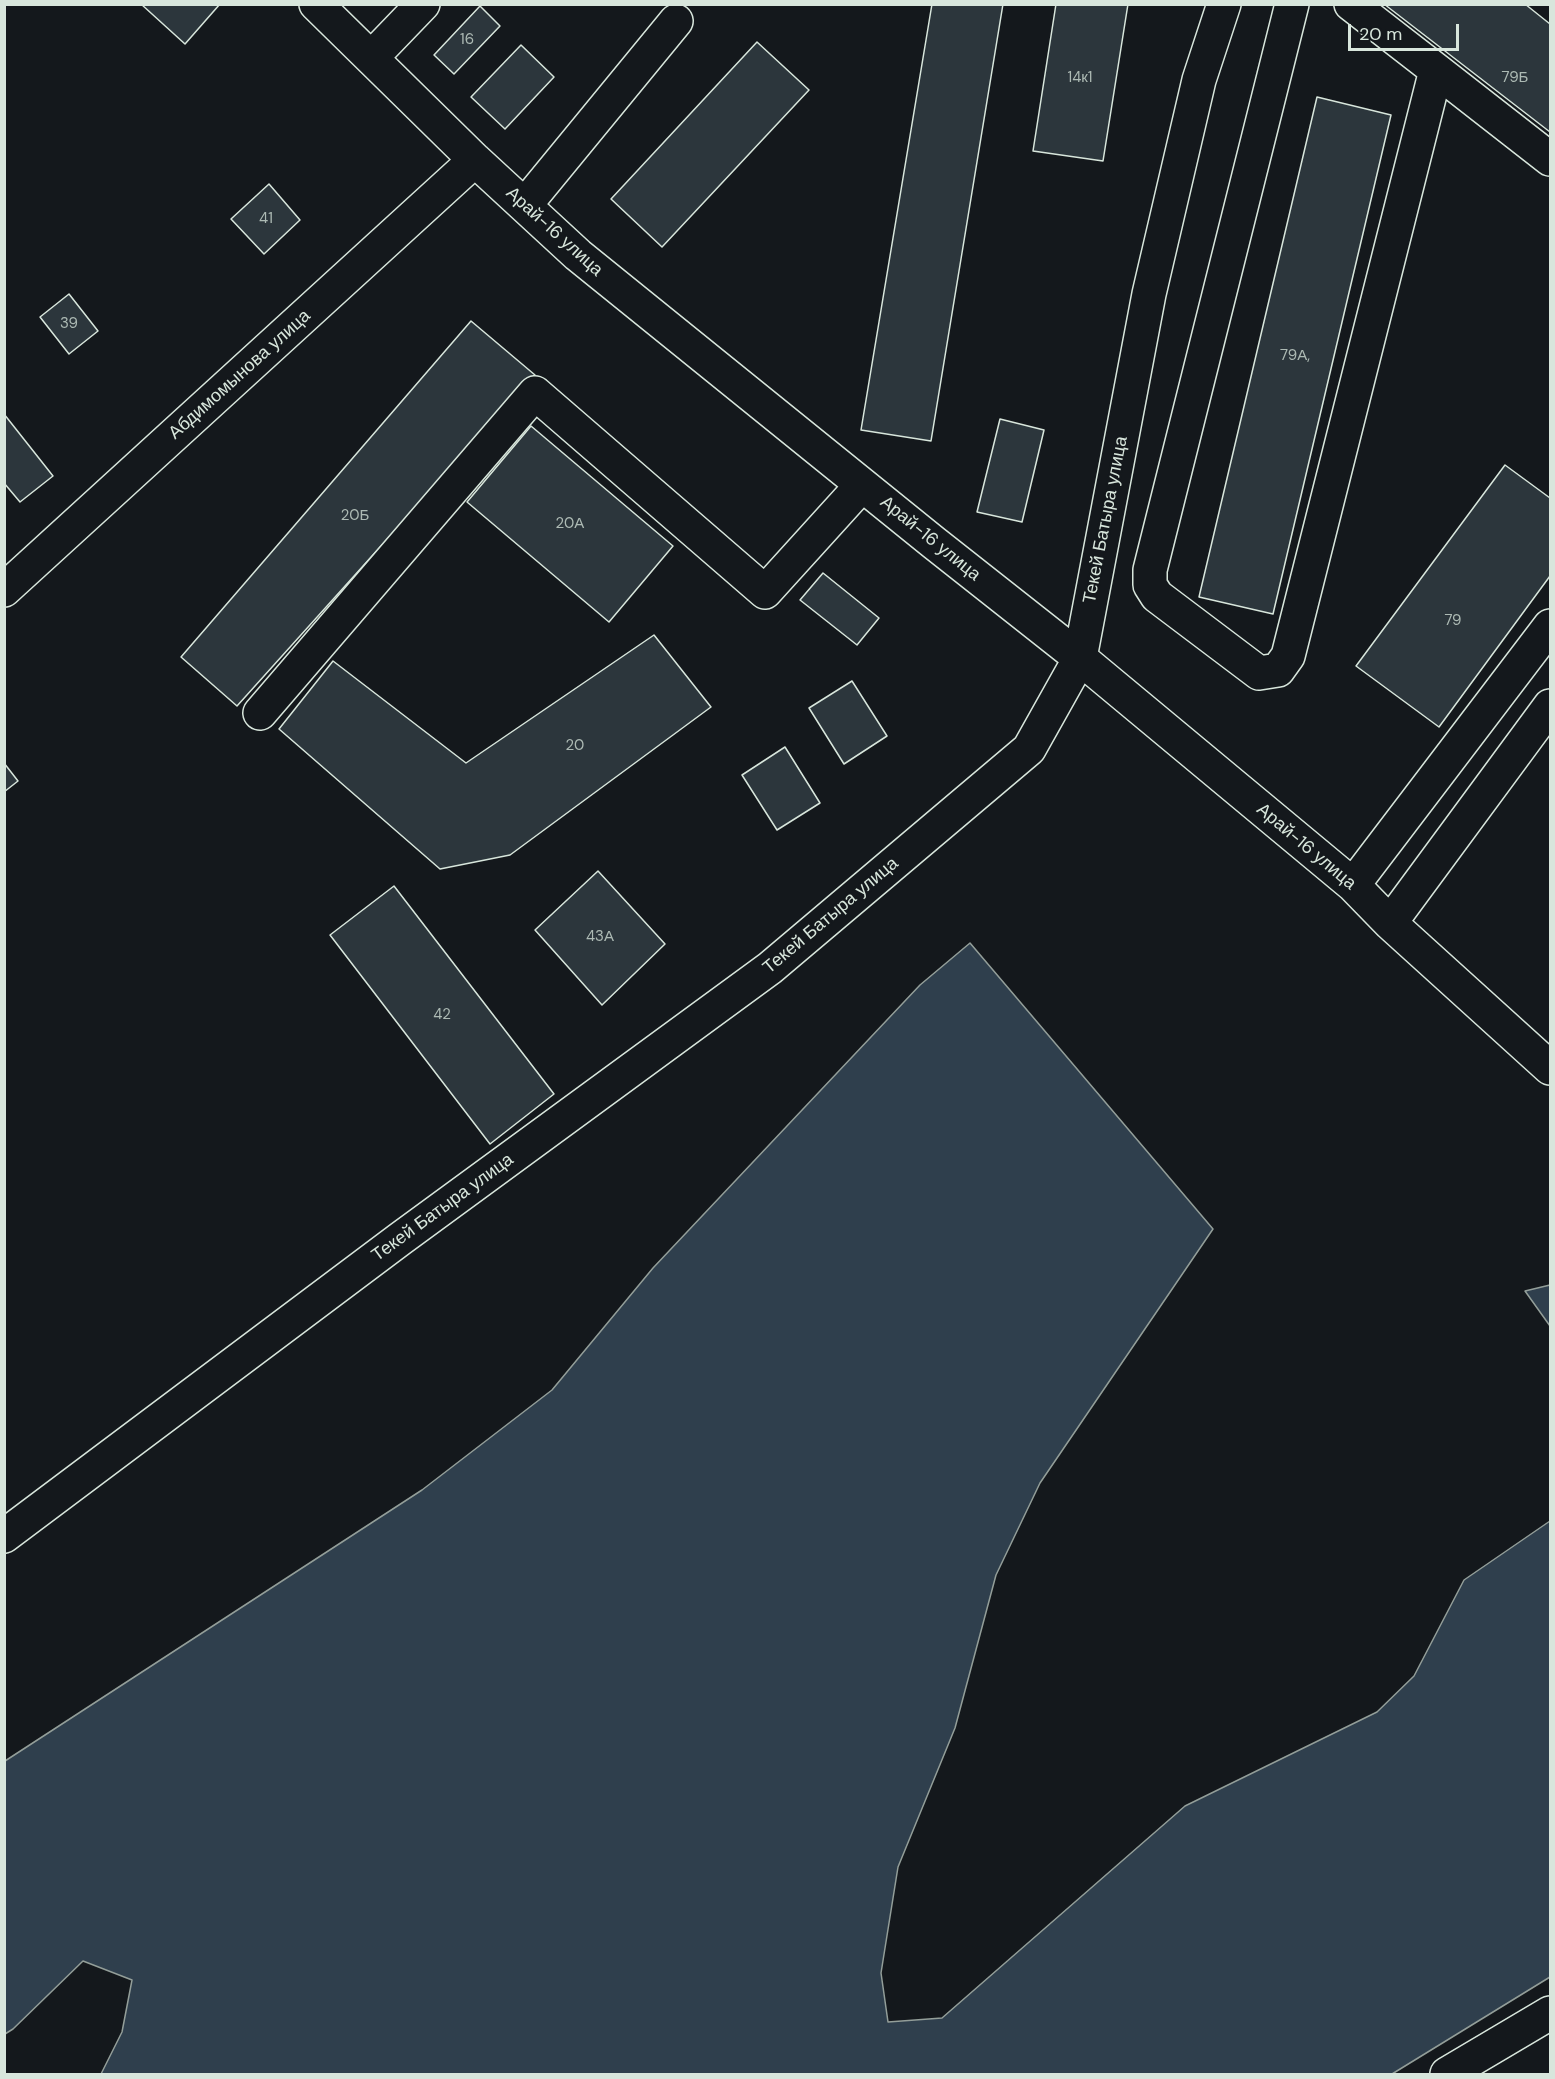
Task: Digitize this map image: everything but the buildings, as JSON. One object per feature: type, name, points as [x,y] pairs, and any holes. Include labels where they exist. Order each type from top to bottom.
[{"type":"street","name":"Арай-16 улица","points":[[316,4],[475,160],[578,255],[862,485],[1080,657],[1353,885],[1390,923],[1551,1068]]},
{"type":"street","points":[[372,57],[423,4]]},
{"type":"street","name":"Текей Батыра улица","points":[[4,1536],[410,1232],[770,968],[1029,749],[1080,657],[1149,294],[1199,80],[1224,4]]},
{"type":"street","points":[[1292,4],[1150,570],[1150,585],[1157,596],[1259,673],[1278,670],[1288,656],[1436,70]]},
{"type":"street","points":[[1351,4],[1551,159]]},
{"type":"street","points":[[525,206],[676,21]]},
{"type":"street","name":"Абдимомынова улица","points":[[4,590],[475,160]]},
{"type":"street","points":[[260,713],[536,393],[765,592],[862,485]]},
{"type":"street","points":[[1353,885],[1551,626]]},
{"type":"street","points":[[1390,923],[1551,706]]},
{"type":"street","points":[[1447,2074],[1551,2013]]},
{"type":"water","points":[[970,943],[1213,1229],[1040,1483],[996,1575],[955,1728],[898,1867],[881,1973],[888,2022],[942,2018],[1185,1806],[1377,1712],[1414,1676],[1464,1580],[1550,1521],[1550,1977],[1392,2074],[101,2074],[122,2032],[132,1980],[83,1961],[13,2029],[5,2034],[5,1761],[422,1490],[552,1390],[653,1268],[920,985]]},
{"type":"water","points":[[1550,1285],[1550,1326],[1525,1291]]}]
